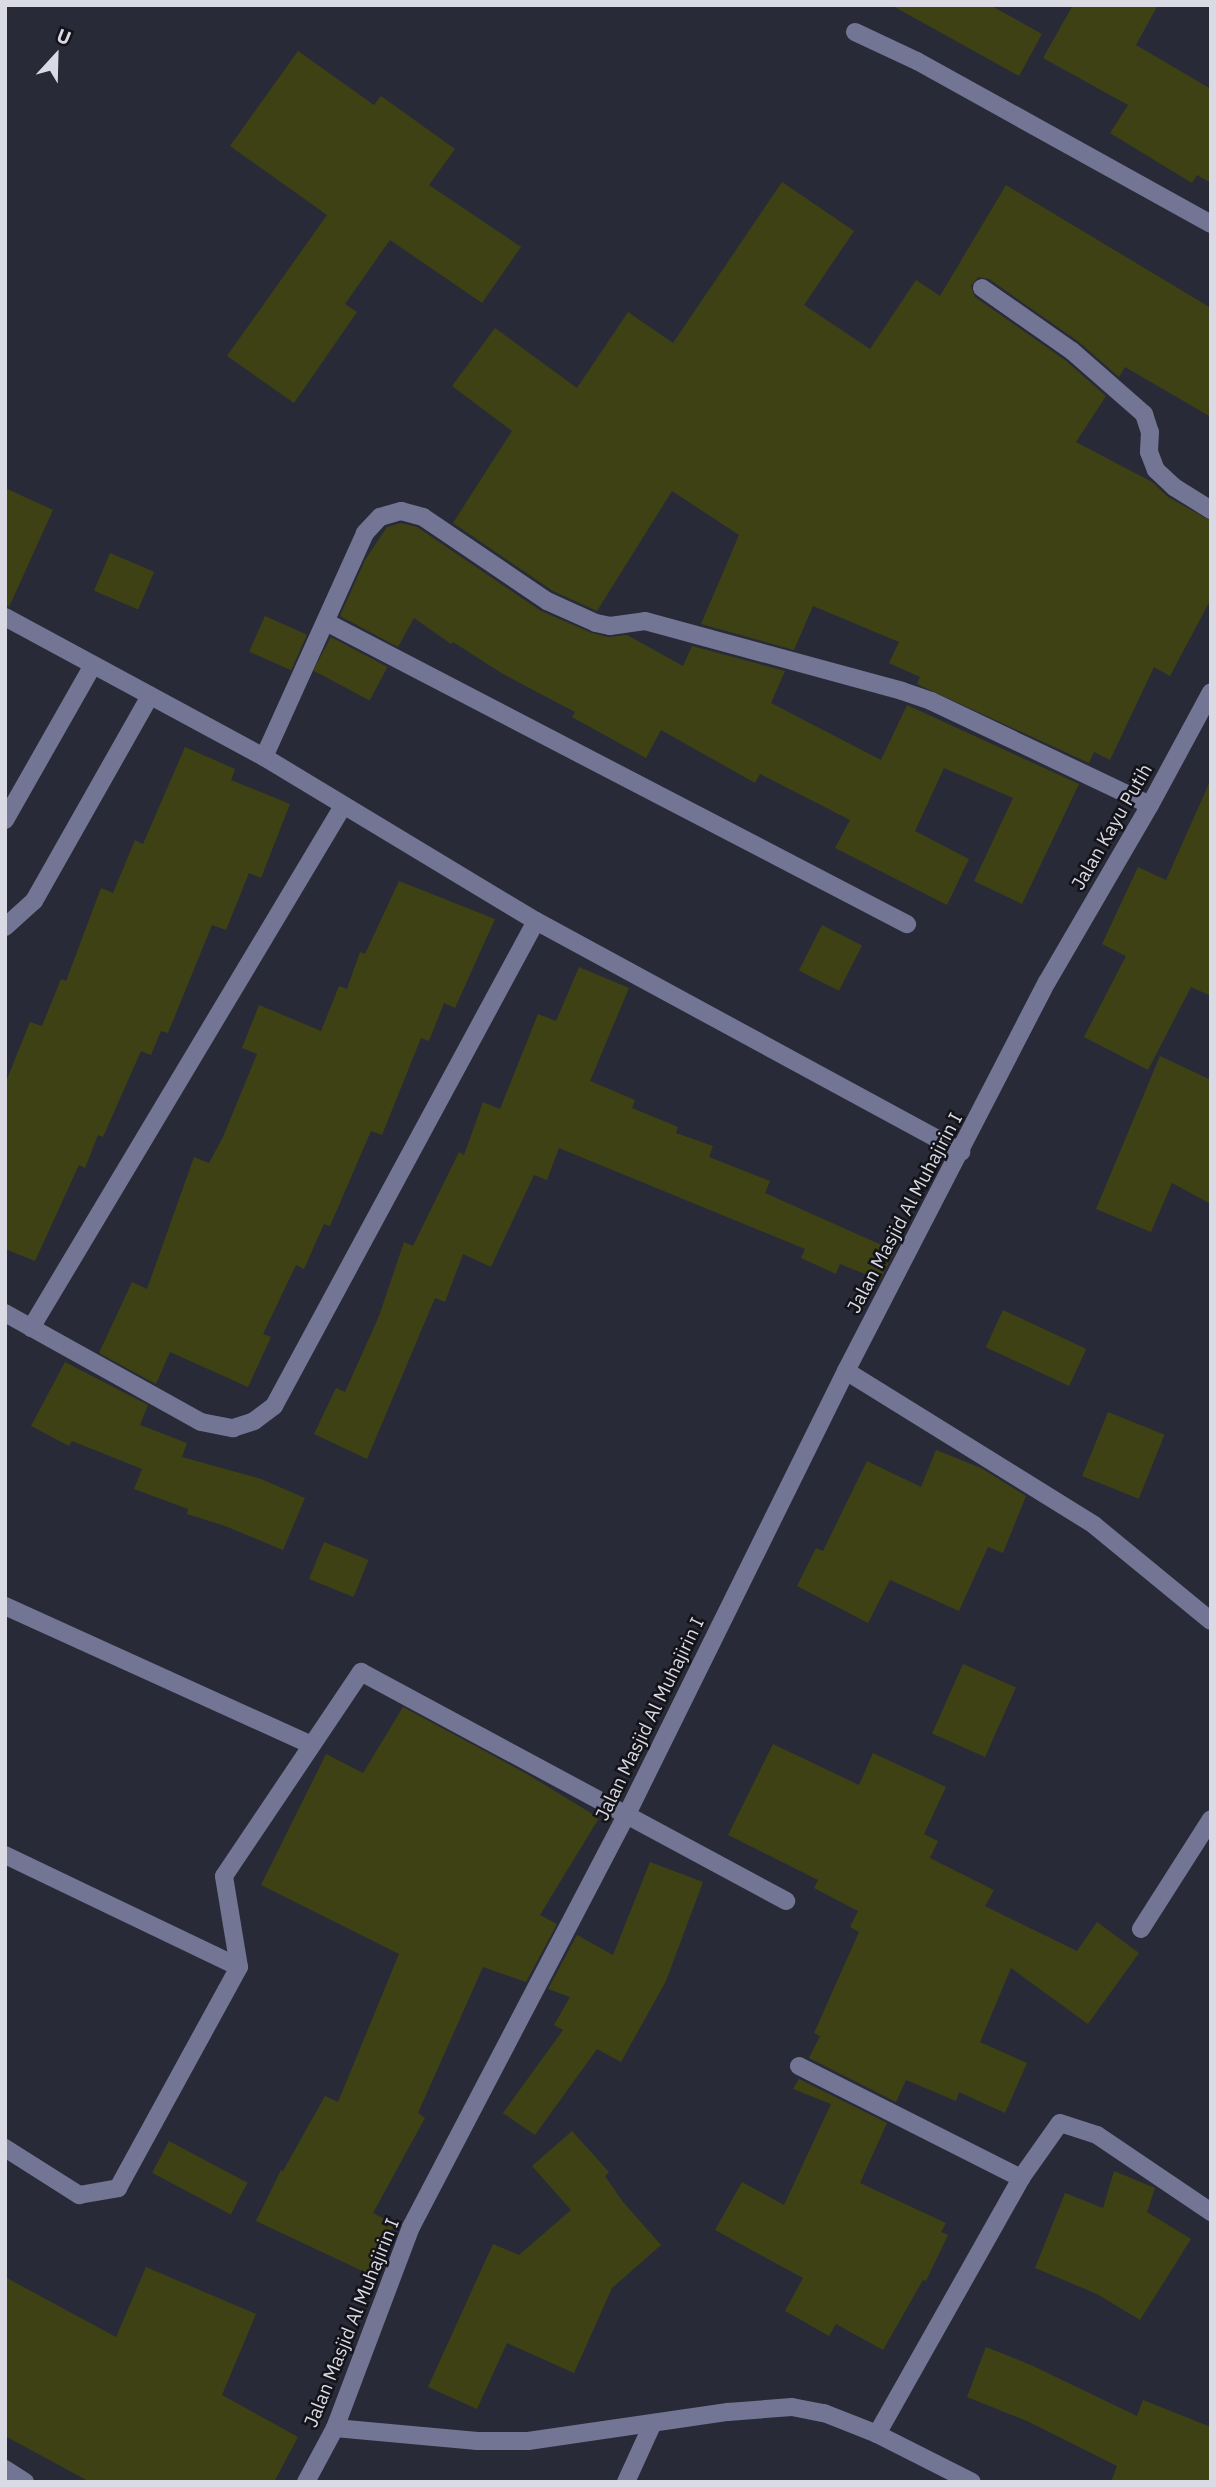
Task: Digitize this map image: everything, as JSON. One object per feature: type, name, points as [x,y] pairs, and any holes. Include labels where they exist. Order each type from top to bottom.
[{"type":"street","points":[[855,32],[917,61],[1211,224]]},
{"type":"street","points":[[982,288],[1072,351],[1144,414],[1150,432],[1149,452],[1156,470],[1174,487],[1211,510]]},
{"type":"street","points":[[264,757],[365,533],[380,517],[401,511],[424,517],[547,601],[596,622],[610,626],[645,621],[902,691],[931,701],[1150,805]]},
{"type":"street","points":[[5,617],[264,757],[536,921],[961,1152]]},
{"type":"street","points":[[326,622],[907,924]]},
{"type":"street","points":[[5,820],[93,665]]},
{"type":"street","name":"Jalan Kayu Putih","points":[[1047,982],[1150,805],[1211,692]]},
{"type":"street","points":[[5,927],[34,901],[150,696]]},
{"type":"street","points":[[31,1328],[343,806]]},
{"type":"street","points":[[5,1313],[201,1422],[233,1428],[254,1422],[274,1406],[536,921]]},
{"type":"street","name":"Jalan Masjid Al Muhajirin I","points":[[306,2482],[335,2428],[411,2227],[627,1814],[846,1371],[1047,982]]},
{"type":"street","points":[[846,1371],[1094,1525],[1211,1621]]},
{"type":"street","points":[[5,1605],[311,1745]]},
{"type":"street","points":[[5,2148],[79,2195],[118,2188],[239,1967],[224,1876],[361,1672],[786,1901]]},
{"type":"street","points":[[1141,1929],[1211,1819]]},
{"type":"street","points":[[5,1855],[239,1967]]},
{"type":"street","points":[[799,2066],[1021,2178]]},
{"type":"street","points":[[877,2434],[1021,2178],[1060,2123],[1097,2135],[1211,2212]]},
{"type":"street","points":[[335,2428],[477,2441],[528,2441],[728,2412],[792,2407],[824,2413],[877,2434],[972,2482]]},
{"type":"street","points":[[626,2482],[652,2425]]},
{"type":"street","points":[[5,2469],[25,2482]]},
{"type":"building","points":[[891,5],[990,5],[1042,34],[1019,76]]},
{"type":"building","points":[[1073,5],[1158,5],[1136,45],[1211,89],[1211,183],[1197,175],[1192,183],[1110,133],[1128,105],[1043,58]]},
{"type":"building","points":[[298,51],[374,105],[381,96],[455,149],[429,185],[521,247],[482,303],[390,240],[345,304],[357,312],[294,403],[227,356],[327,215],[230,146]]},
{"type":"building","points":[[782,182],[854,231],[804,305],[870,349],[916,280],[940,296],[1006,185],[1211,308],[1211,417],[1125,367],[1119,377],[1079,342],[989,279],[978,277],[971,286],[975,297],[1065,360],[1106,396],[1076,442],[1152,482],[1168,497],[1211,521],[1211,599],[1170,676],[1154,667],[1110,760],[1094,752],[1089,763],[917,684],[920,677],[889,663],[899,642],[813,606],[794,650],[701,624],[739,535],[672,491],[597,611],[553,591],[453,523],[512,431],[452,386],[495,328],[577,388],[628,312],[673,343]]},
{"type":"building","points":[[5,488],[53,510],[9,607],[5,606]]},
{"type":"building","points":[[401,523],[417,527],[541,611],[592,633],[608,637],[627,635],[683,666],[692,646],[785,671],[771,703],[881,760],[907,705],[1079,784],[1022,904],[974,881],[1013,798],[944,768],[915,831],[969,859],[947,905],[835,848],[850,820],[760,774],[755,783],[661,730],[646,758],[572,717],[575,712],[503,674],[453,642],[451,644],[414,618],[398,647],[340,616],[365,560],[387,527]]},
{"type":"building","points":[[110,553],[154,572],[138,609],[94,591]]},
{"type":"building","points":[[265,616],[307,635],[291,670],[249,652]]},
{"type":"building","points":[[331,637],[388,667],[370,701],[313,671]]},
{"type":"building","points":[[185,747],[235,769],[231,780],[290,804],[261,878],[249,873],[226,930],[212,925],[168,1033],[161,1031],[151,1055],[141,1051],[103,1137],[98,1135],[85,1168],[79,1165],[35,1261],[5,1249],[5,1084],[30,1022],[42,1026],[61,979],[66,981],[101,888],[113,893],[135,840],[143,844]]},
{"type":"building","points":[[1211,779],[1211,996],[1191,987],[1148,1070],[1084,1037],[1126,956],[1102,944],[1138,867],[1166,880]]},
{"type":"building","points":[[399,881],[495,919],[455,1008],[444,1003],[429,1041],[421,1038],[382,1135],[371,1131],[330,1226],[324,1224],[304,1269],[296,1265],[263,1334],[271,1337],[248,1387],[170,1352],[156,1384],[99,1353],[132,1282],[147,1289],[194,1157],[209,1163],[223,1137],[257,1054],[242,1048],[259,1005],[321,1031],[339,986],[347,989],[360,952],[365,954]]},
{"type":"building","points":[[822,925],[862,945],[839,991],[799,970]]},
{"type":"building","points":[[579,967],[629,988],[590,1081],[635,1100],[632,1108],[678,1127],[676,1133],[713,1146],[709,1157],[770,1181],[765,1193],[895,1251],[880,1280],[840,1264],[836,1274],[801,1258],[805,1249],[559,1148],[547,1180],[534,1175],[491,1267],[463,1254],[445,1302],[435,1298],[367,1459],[314,1434],[336,1388],[345,1392],[379,1316],[404,1242],[413,1246],[459,1152],[464,1155],[483,1102],[500,1109],[538,1014],[556,1021]]},
{"type":"building","points":[[1160,1056],[1211,1080],[1211,1204],[1172,1183],[1151,1232],[1096,1209]]},
{"type":"building","points":[[1003,1310],[1086,1349],[1069,1386],[986,1347]]},
{"type":"building","points":[[65,1362],[148,1405],[140,1425],[187,1443],[182,1457],[261,1479],[305,1498],[283,1550],[225,1526],[187,1514],[188,1509],[134,1489],[142,1469],[72,1441],[69,1446],[31,1426]]},
{"type":"building","points":[[1108,1412],[1165,1435],[1139,1499],[1082,1476]]},
{"type":"building","points":[[936,1450],[981,1468],[1026,1496],[1003,1553],[988,1547],[959,1611],[890,1580],[868,1623],[797,1586],[816,1548],[823,1551],[867,1461],[921,1487]]},
{"type":"building","points":[[324,1542],[369,1560],[354,1597],[309,1579]]},
{"type":"building","points":[[963,1664],[1016,1688],[985,1757],[932,1733]]},
{"type":"building","points":[[403,1707],[527,1774],[599,1818],[540,1915],[557,1924],[526,1982],[483,1967],[418,2113],[425,2118],[373,2213],[395,2224],[371,2275],[256,2221],[281,2170],[283,2171],[325,2096],[338,2102],[399,1954],[261,1885],[326,1754],[363,1773]]},
{"type":"building","points":[[773,1744],[859,1785],[873,1753],[946,1787],[924,1834],[938,1841],[930,1858],[994,1890],[985,1906],[1077,1951],[1097,1922],[1139,1953],[1088,2024],[1011,1968],[980,2042],[1027,2063],[1005,2113],[959,2092],[956,2101],[906,2080],[896,2102],[809,2058],[820,2036],[814,2033],[859,1932],[850,1927],[858,1911],[814,1888],[818,1880],[728,1835]]},
{"type":"building","points":[[650,1862],[703,1882],[666,1981],[621,2062],[597,2049],[535,2135],[503,2113],[563,2030],[554,2025],[570,1997],[548,1989],[577,1935],[613,1955]]},
{"type":"building","points":[[799,2079],[887,2123],[860,2183],[946,2223],[941,2232],[948,2235],[926,2281],[923,2280],[883,2350],[836,2324],[829,2336],[785,2311],[803,2278],[715,2230],[742,2182],[784,2205],[831,2104],[793,2089]]},
{"type":"building","points":[[572,2131],[609,2172],[605,2176],[623,2202],[661,2245],[612,2288],[574,2373],[507,2343],[477,2409],[428,2387],[493,2244],[519,2255],[571,2210],[532,2166]]},
{"type":"building","points":[[169,2141],[248,2183],[231,2215],[152,2173]]},
{"type":"building","points":[[1114,2171],[1155,2188],[1147,2212],[1191,2239],[1140,2320],[1097,2294],[1035,2268],[1065,2193],[1103,2208]]},
{"type":"building","points":[[146,2267],[256,2314],[222,2395],[298,2437],[274,2482],[90,2482],[5,2436],[5,2277],[116,2337]]},
{"type":"building","points":[[986,2347],[1031,2365],[1137,2416],[1143,2400],[1211,2427],[1211,2482],[1111,2482],[1117,2466],[1027,2421],[967,2397]]}]
